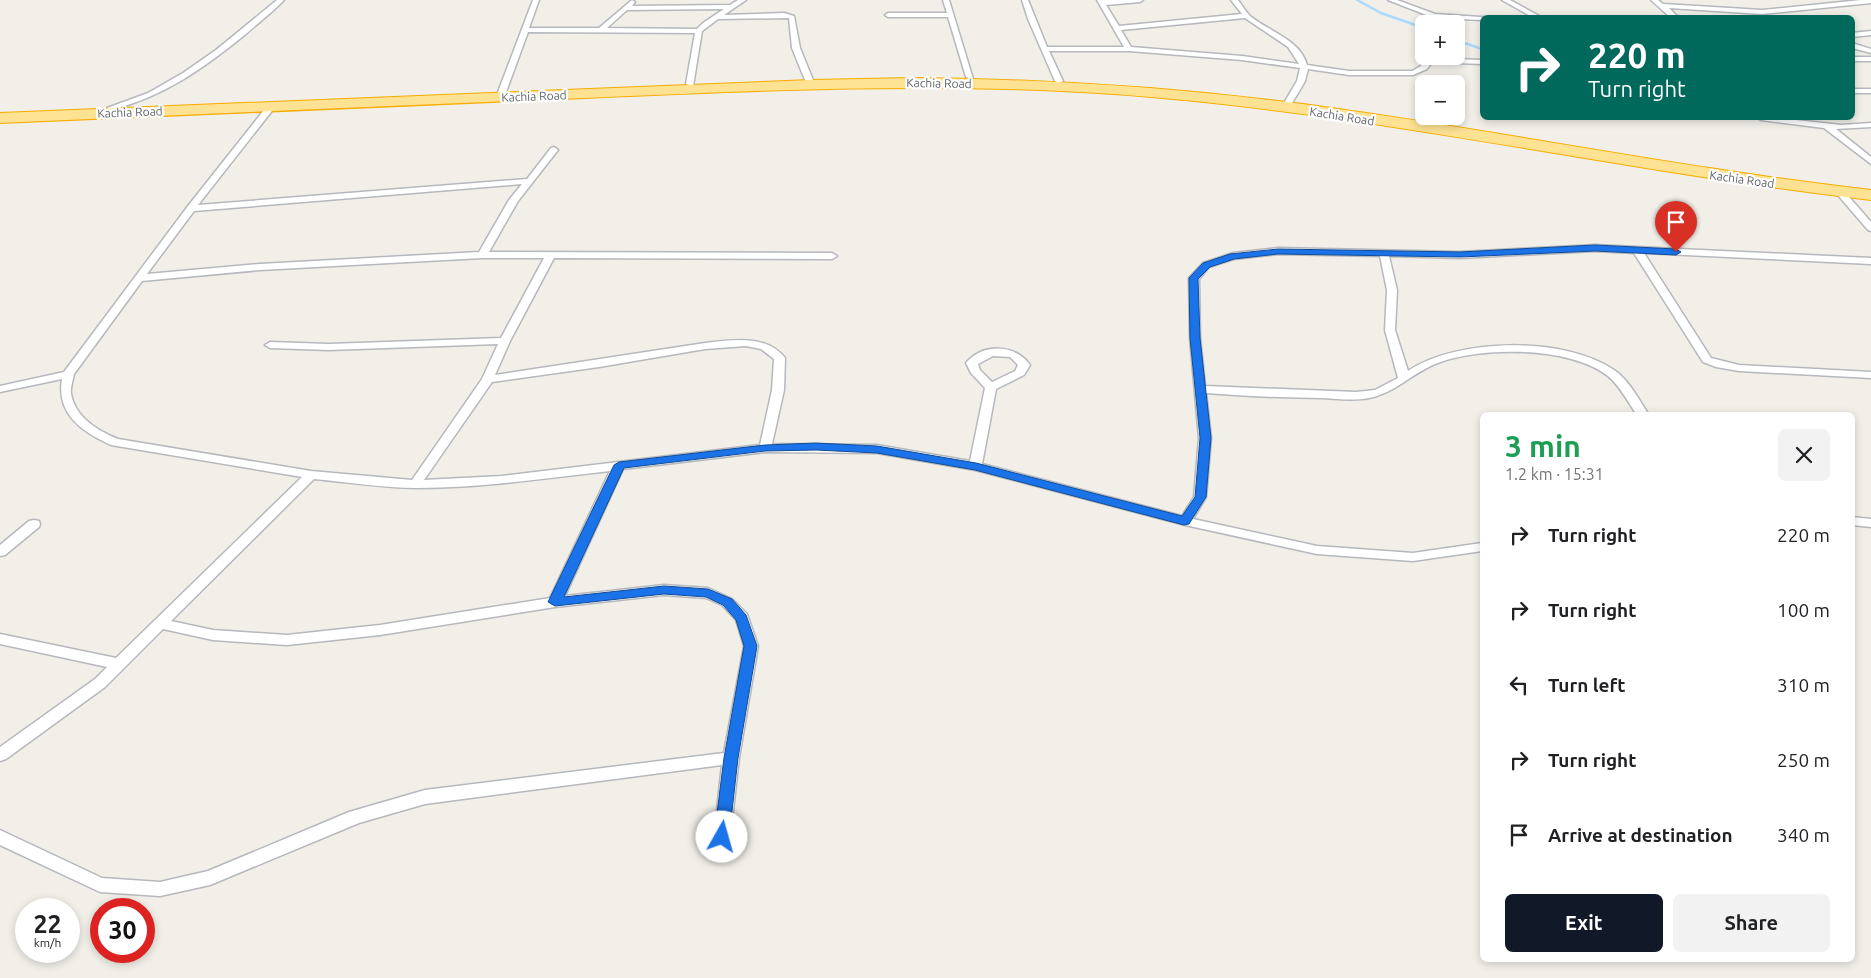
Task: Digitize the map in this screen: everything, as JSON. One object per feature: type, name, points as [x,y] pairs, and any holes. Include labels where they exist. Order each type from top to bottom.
[{"type":"highway","name":"Kachia Road","points":[[0,112],[690,84],[970,77],[1172,89],[1288,103],[1681,165],[1871,189]]},
{"type":"highway","name":"Kachia Road","points":[[0,118],[858,83],[954,83],[1075,87],[1214,98],[1715,176],[1840,192],[1871,194]]},
{"type":"street","points":[[111,108],[150,95],[224,49],[281,0]]},
{"type":"street","points":[[502,92],[536,0]]},
{"type":"street","points":[[601,30],[634,0]]},
{"type":"street","points":[[525,30],[699,31],[744,0]]},
{"type":"street","points":[[946,0],[970,77]]},
{"type":"street","points":[[1025,0],[1031,19],[1059,81]]},
{"type":"street","points":[[1129,49],[1101,1],[1140,0]]},
{"type":"street","points":[[1234,0],[1247,16],[1295,49],[1304,68],[1303,75],[1288,103]]},
{"type":"street","points":[[1505,0],[1534,15]]},
{"type":"street","points":[[1654,0],[1672,15]]},
{"type":"street","points":[[1801,0],[1798,1],[1806,7]]},
{"type":"street","points":[[1396,1],[1434,16],[1480,18]]},
{"type":"street","points":[[1660,6],[1750,12],[1871,2]]},
{"type":"street","points":[[627,8],[733,7]]},
{"type":"street","points":[[717,17],[784,15],[792,17],[796,48],[809,80]]},
{"type":"street","points":[[888,15],[950,15]]},
{"type":"street","points":[[1117,28],[1247,16]]},
{"type":"street","points":[[690,84],[699,31]]},
{"type":"street","points":[[1855,35],[1871,33]]},
{"type":"street","points":[[1855,46],[1871,51]]},
{"type":"street","points":[[1045,49],[1129,49],[1242,58],[1304,68],[1349,72],[1413,73],[1424,67],[1427,61],[1432,60],[1480,62]]},
{"type":"street","points":[[1855,58],[1871,59]]},
{"type":"street","points":[[1855,90],[1871,91]]},
{"type":"street","points":[[271,107],[191,208],[68,374],[65,392],[69,408],[94,433],[115,442],[311,475],[415,484],[502,480],[765,448],[816,446],[877,449],[976,466],[1184,521],[1316,550],[1413,556],[1480,546]]},
{"type":"street","points":[[1782,120],[1841,127],[1871,125]]},
{"type":"street","points":[[1819,120],[1871,160]]},
{"type":"street","points":[[482,255],[514,200],[554,150]]},
{"type":"street","points":[[191,208],[530,181]]},
{"type":"street","points":[[1840,192],[1871,228]]},
{"type":"street","points":[[1184,521],[1200,497],[1205,438],[1195,338],[1194,278],[1206,265],[1233,256],[1278,251],[1384,254],[1516,253],[1595,248],[1871,261]]},
{"type":"street","points":[[1637,250],[1707,360],[1720,365],[1739,368],[1871,375]]},
{"type":"street","points":[[1384,254],[1392,290],[1390,330],[1404,378]]},
{"type":"street","points":[[140,278],[260,267],[482,255],[832,256]]},
{"type":"street","points":[[415,484],[488,379],[505,340],[550,256]]},
{"type":"street","points":[[270,345],[329,347],[505,340]]},
{"type":"street","points":[[488,379],[585,367],[713,346],[758,344],[770,348],[780,358],[778,390],[765,448]]},
{"type":"street","points":[[1200,389],[1271,394],[1366,396],[1389,390],[1404,378],[1438,359],[1474,351],[1515,350],[1563,354],[1594,361],[1612,374],[1641,412]]},
{"type":"street","points":[[0,389],[68,374]]},
{"type":"street","points":[[976,466],[991,387]]},
{"type":"street","points":[[555,602],[619,465]]},
{"type":"street","points":[[0,755],[74,703],[120,664],[311,475]]},
{"type":"street","points":[[1855,521],[1871,523]]},
{"type":"street","points":[[0,552],[34,524]]},
{"type":"street","points":[[161,624],[213,635],[287,640],[380,630],[555,602],[664,590],[708,593],[727,602],[742,618],[751,646],[731,758],[722,837]]},
{"type":"street","points":[[0,639],[120,664]]},
{"type":"street","points":[[0,837],[100,885],[160,889],[210,878],[354,817],[425,796],[731,758]]},
{"type":"waterway","points":[[1357,0],[1381,13],[1415,25]]},
{"type":"waterway","points":[[1465,43],[1480,48]]},
{"type":"route","points":[[722,837],[731,758],[751,646],[742,618],[727,602],[708,593],[664,590],[555,602],[619,465],[765,448],[816,446],[877,449],[976,466],[1184,521],[1200,497],[1205,438],[1195,338],[1194,278],[1206,265],[1233,256],[1278,251],[1460,255],[1595,248],[1676,252]]}]
